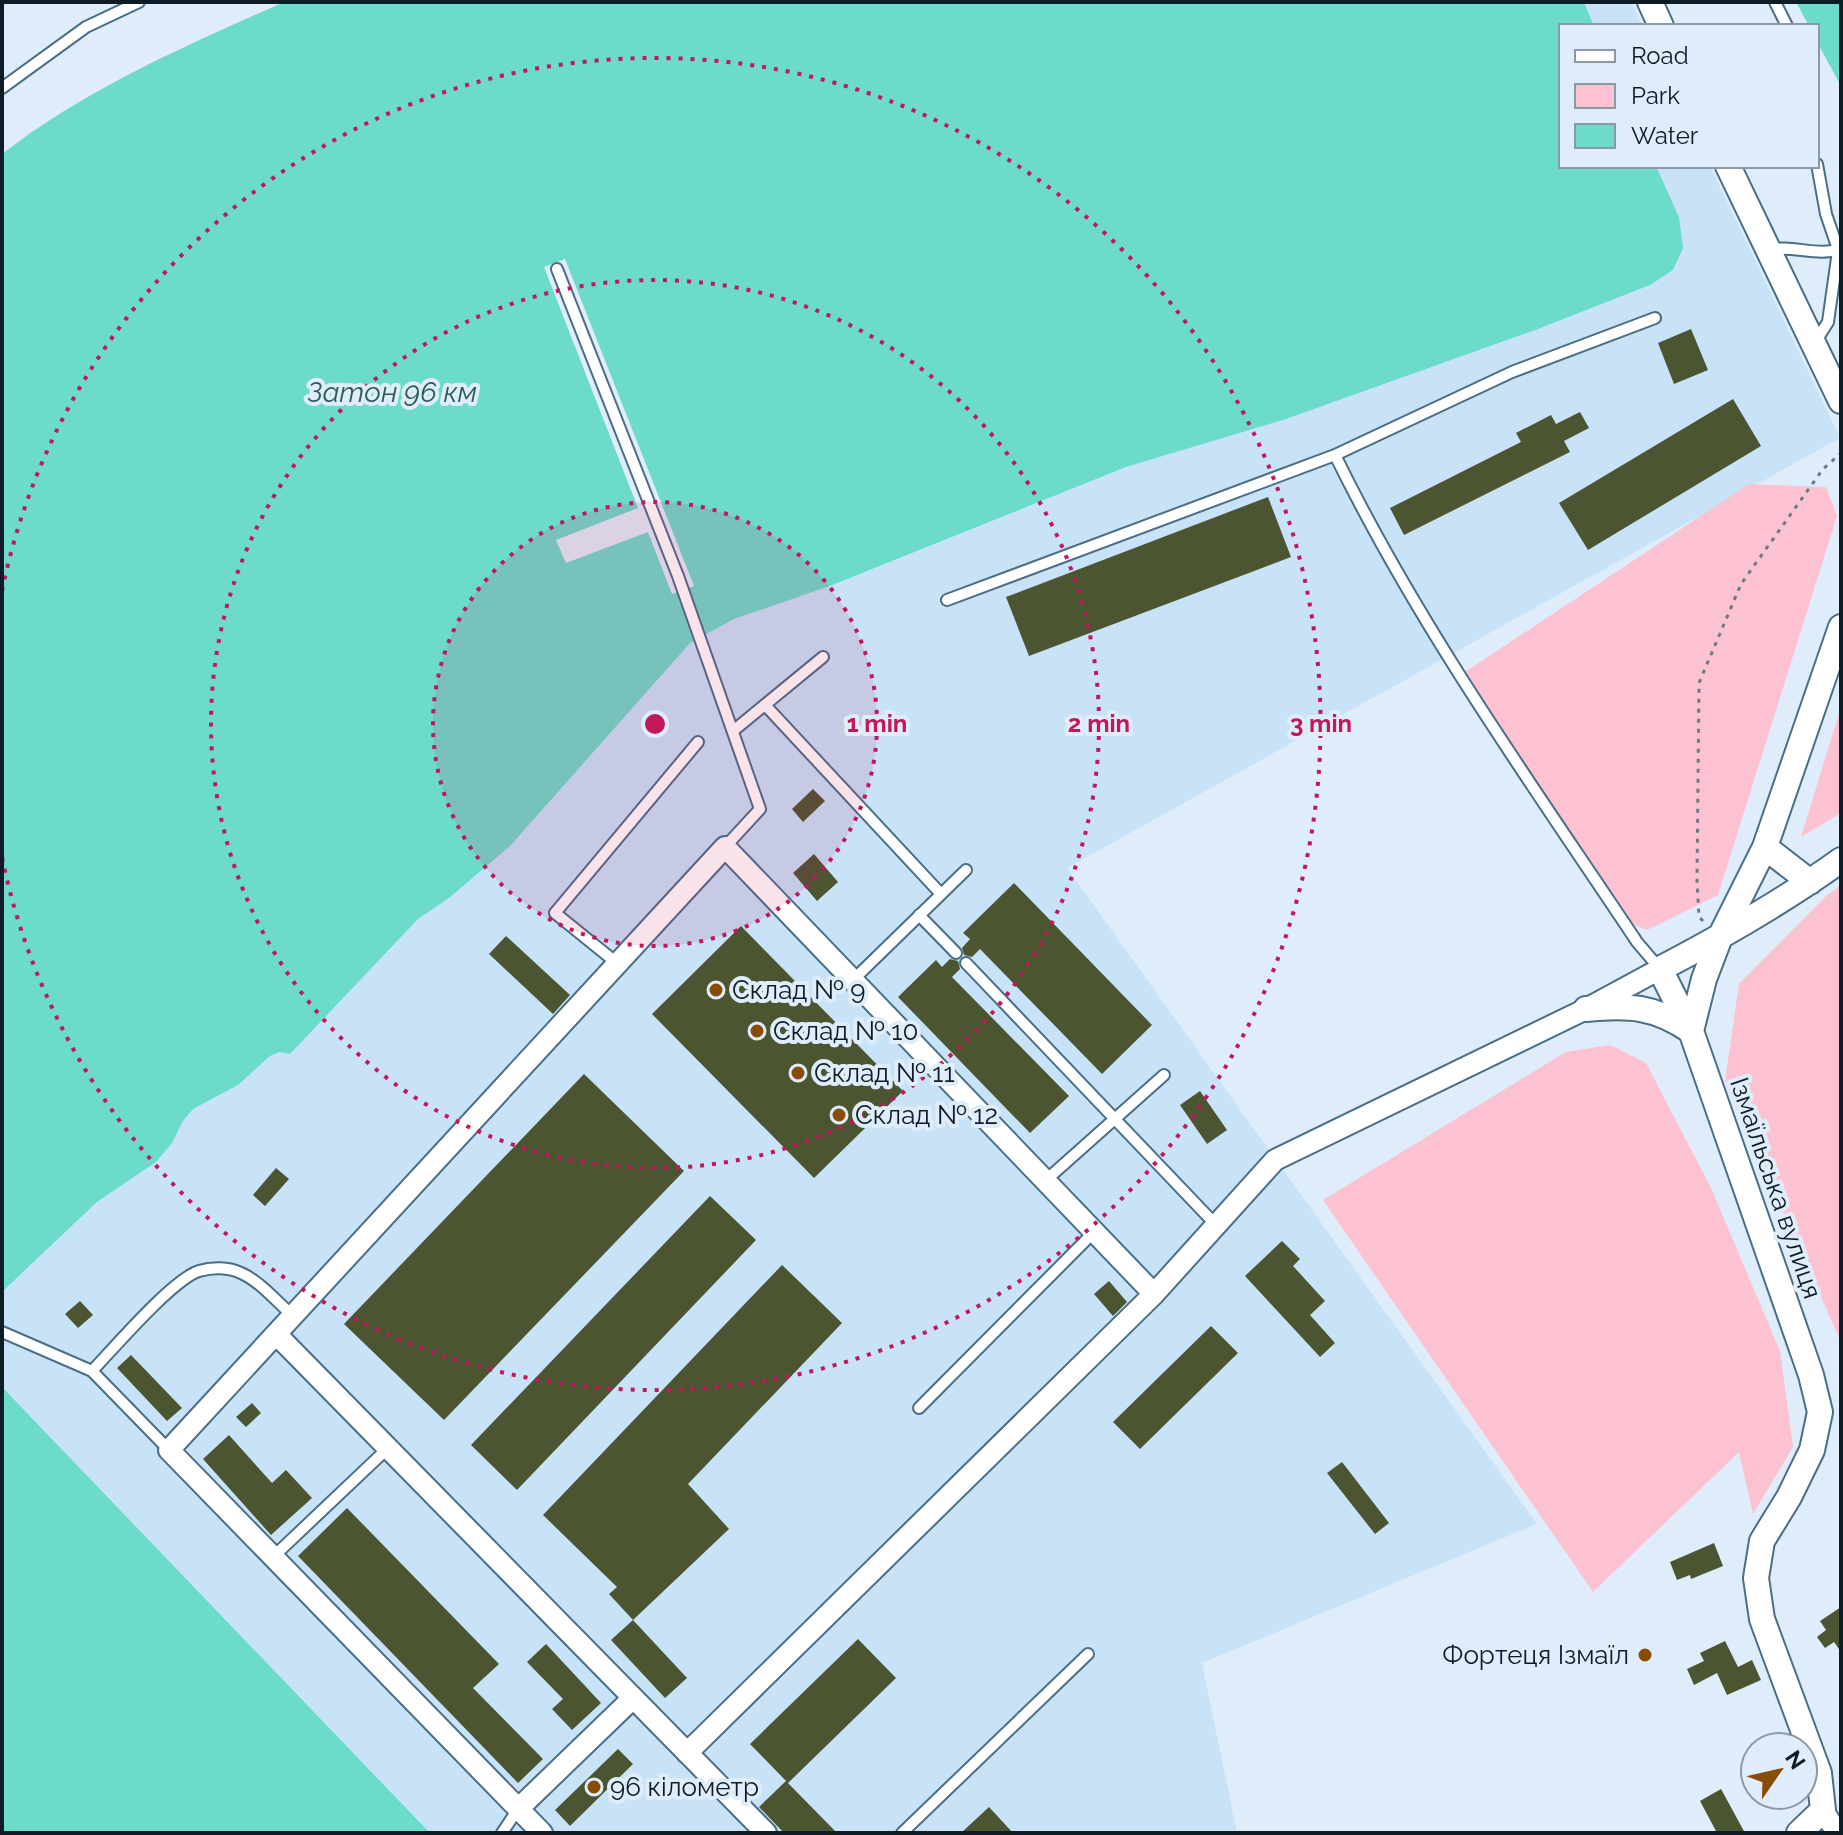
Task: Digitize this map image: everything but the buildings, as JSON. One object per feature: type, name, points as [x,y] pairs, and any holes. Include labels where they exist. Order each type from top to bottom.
[{"type":"street","points":[[1650,2],[1660,24]]},
{"type":"street","points":[[1729,168],[1841,401]]},
{"type":"street","points":[[1586,1009],[1614,1006],[1646,1008],[1671,1017],[1691,1031],[1704,979],[1720,937],[1765,847],[1841,627]]},
{"type":"street","points":[[542,1833],[169,1450],[725,847],[1154,1294]]},
{"type":"street","points":[[1765,847],[1810,882]]},
{"type":"street","points":[[687,1753],[1154,1294],[1275,1160],[1586,1009],[1720,937],[1841,860]]},
{"type":"street","name":"Ізмаїльська вулиця","points":[[1660,969],[1691,1031],[1811,1375],[1820,1412],[1812,1450],[1789,1497],[1762,1541],[1756,1578],[1762,1619],[1819,1773],[1823,1810],[1837,1833]]},
{"type":"street","points":[[276,1334],[766,1833]]},
{"type":"street","points":[[518,1809],[633,1698]]},
{"type":"street","points":[[1799,1833],[1823,1810]]},
{"type":"lane","points":[[2,88],[86,27],[139,2]]},
{"type":"lane","points":[[1775,2],[1786,24]]},
{"type":"lane","points":[[1814,345],[1828,322],[1840,252],[1826,214],[1818,168]]},
{"type":"lane","points":[[1769,250],[1840,252]]},
{"type":"lane","points":[[557,269],[678,576],[760,809],[725,847]]},
{"type":"lane","points":[[947,600],[1335,455],[1512,372],[1655,318]]},
{"type":"lane","points":[[1335,455],[1368,522],[1447,657],[1637,942],[1660,969]]},
{"type":"lane","points":[[733,731],[823,657]]},
{"type":"lane","points":[[765,705],[941,894]]},
{"type":"lane","points":[[618,964],[555,913],[698,742]]},
{"type":"lane","points":[[853,980],[966,870]]},
{"type":"lane","points":[[919,915],[956,953]]},
{"type":"lane","points":[[966,963],[1216,1225]]},
{"type":"lane","points":[[1045,1181],[1164,1075]]},
{"type":"lane","points":[[919,1408],[1094,1232]]},
{"type":"lane","points":[[92,1371],[180,1280],[198,1271],[220,1268],[240,1272],[293,1316]]},
{"type":"lane","points":[[2,1332],[92,1371],[169,1450]]},
{"type":"lane","points":[[273,1557],[388,1448]]},
{"type":"lane","points":[[902,1833],[1088,1654]]},
{"type":"lane","points":[[502,1833],[518,1809]]},
{"type":"path","points":[[1720,937],[1699,917],[1699,683],[1741,584],[1823,469],[1841,453]]},
{"type":"shaded area","points":[[1584,2],[1631,2],[1642,24],[1593,24]]},
{"type":"shaded area","points":[[1657,168],[1711,168],[1840,438],[1067,868],[1537,1524],[1202,1663],[1237,1833],[430,1833],[2,1387],[2,1292],[97,1202],[156,1162],[193,1109],[238,1085],[270,1056],[279,1052],[290,1053],[418,919],[449,898],[690,643],[734,619],[831,586],[1126,467],[1286,419],[1538,329],[1650,285],[1679,217]]},
{"type":"green space","points":[[1749,484],[1826,487],[1837,516],[1718,895],[1647,930],[1627,922],[1465,672]]},
{"type":"green space","points":[[1841,707],[1841,813],[1801,837]]},
{"type":"green space","points":[[1841,885],[1841,1342],[1725,1081],[1739,984],[1826,896]]},
{"type":"green space","points":[[1610,1045],[1646,1063],[1711,1188],[1780,1351],[1793,1447],[1753,1514],[1739,1452],[1593,1592],[1323,1200],[1566,1052]]},
{"type":"water","name":"Затон 96 км","points":[[284,2],[1584,2],[1593,24],[1559,24],[1559,168],[1657,168],[1679,217],[1683,248],[1673,270],[1650,285],[1538,329],[1286,419],[1126,467],[830,586],[734,619],[690,643],[510,846],[449,898],[418,919],[290,1054],[279,1052],[270,1056],[238,1085],[193,1109],[156,1162],[97,1202],[2,1292],[2,154],[68,108],[175,52]]},
{"type":"water","points":[[1796,2],[1841,2],[1841,86],[1819,46],[1819,24],[1808,24]]},
{"type":"water","points":[[2,1387],[430,1833],[2,1833]]},
{"type":"pier","points":[[565,259],[694,586],[672,594],[648,532],[566,563],[556,540],[638,508],[544,267]]},
{"type":"place","name":"Склад № 9","points":[[716,990]]},
{"type":"place","name":"Склад № 10","points":[[757,1031]]},
{"type":"place","name":"Склад № 11","points":[[798,1073]]},
{"type":"place","name":"Склад № 12","points":[[839,1115]]},
{"type":"place","name":"Фортеця Ізмаїл","points":[[1645,1655]]},
{"type":"place","name":"96 кілометр","points":[[594,1787]]}]
